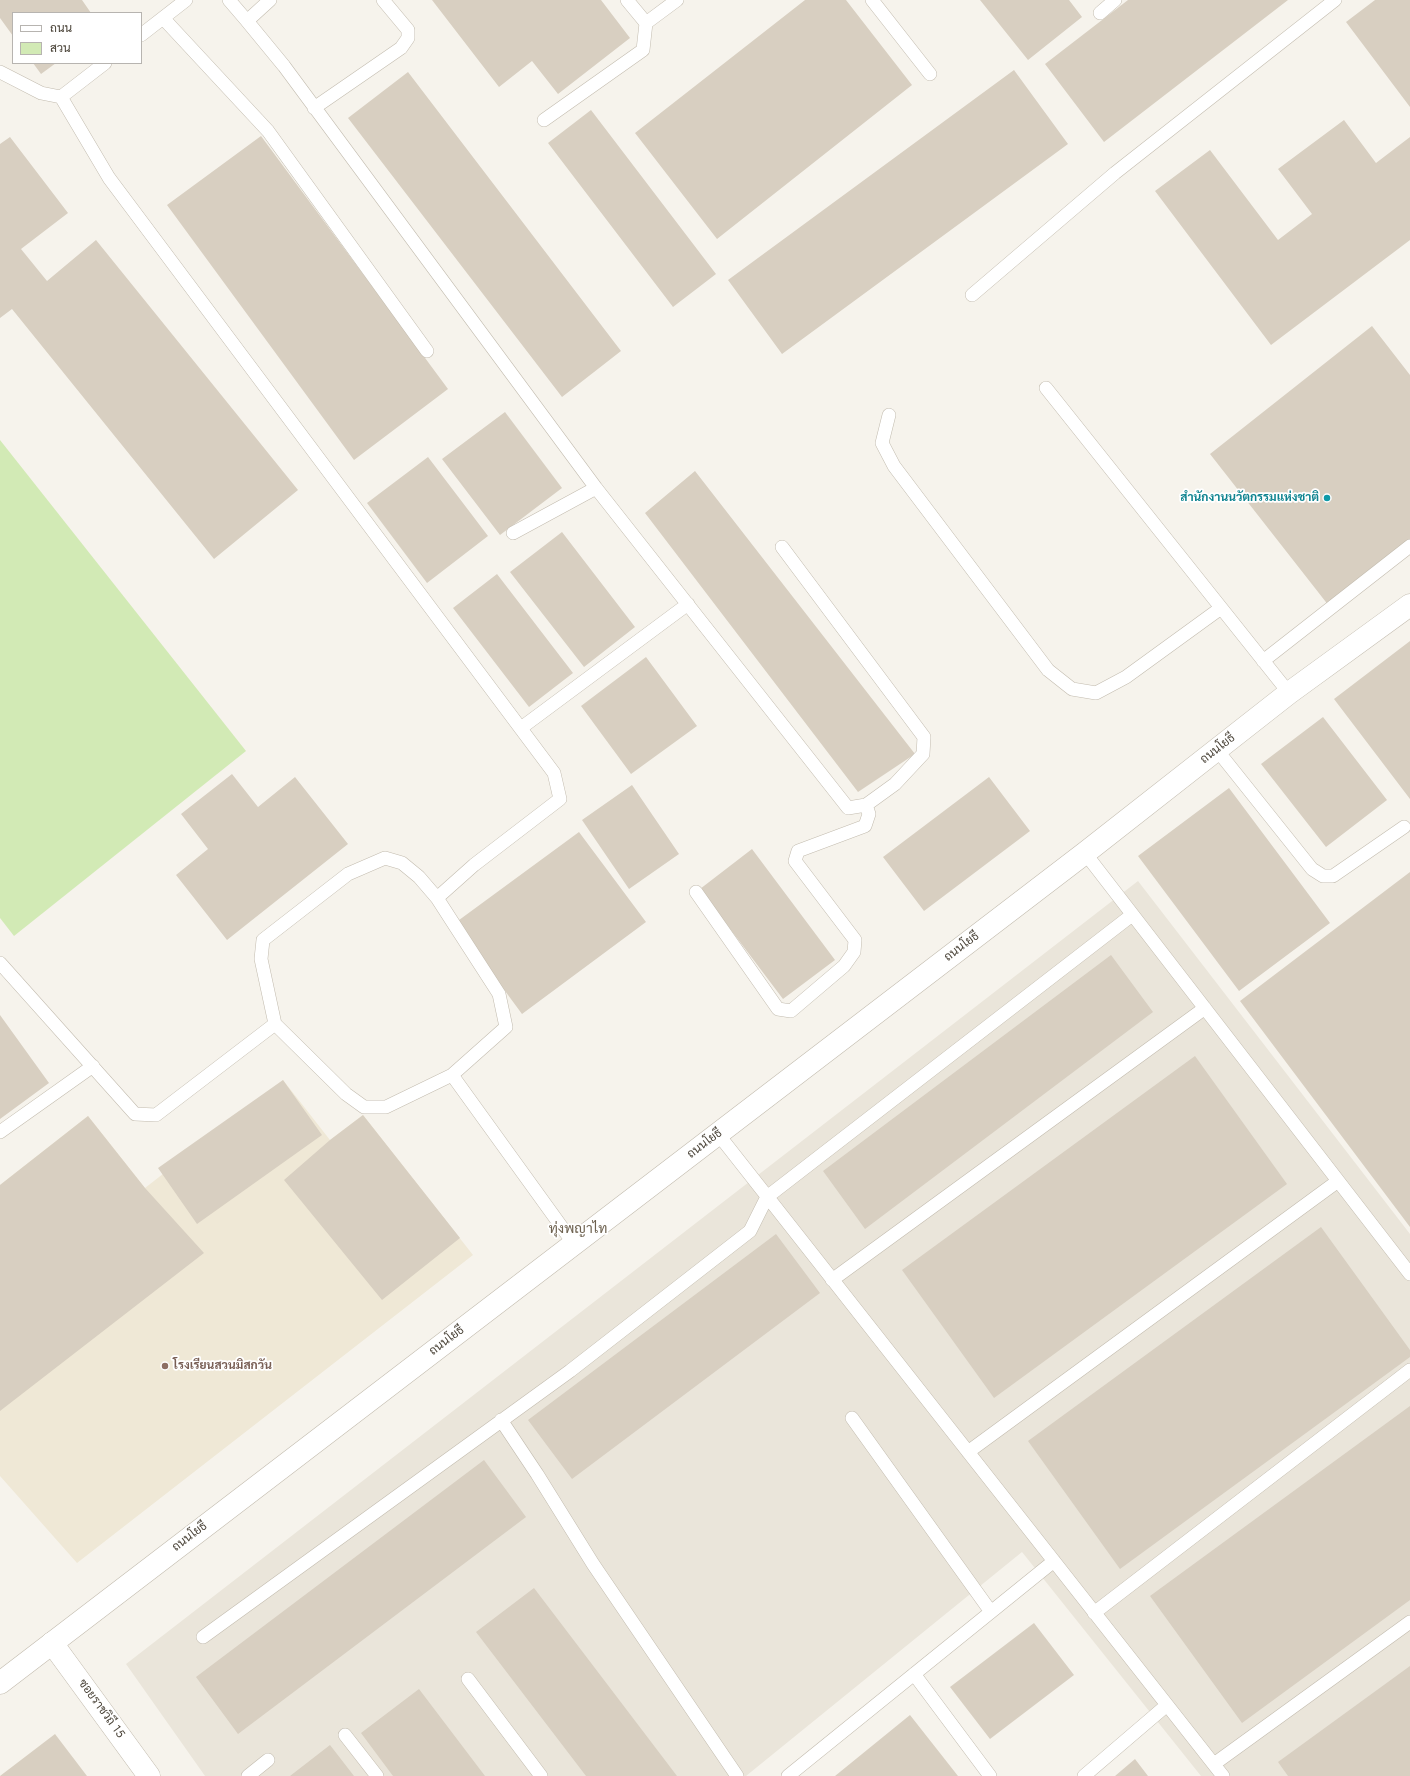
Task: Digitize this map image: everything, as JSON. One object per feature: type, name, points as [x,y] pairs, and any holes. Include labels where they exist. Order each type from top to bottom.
[{"type":"street","name":"ถนนโยธี","points":[[0,1683],[1085,853],[1289,693],[1410,605]]},
{"type":"street","name":"ซอยราชวิถี 15","points":[[52,1643],[149,1776]]},
{"type":"lane","points":[[142,34],[186,0]]},
{"type":"lane","points":[[229,0],[284,66],[596,488],[848,808],[866,805],[895,784],[924,754],[924,737],[782,547]]},
{"type":"lane","points":[[246,21],[270,0]]},
{"type":"lane","points":[[314,108],[401,48],[408,38],[408,30],[382,0]]},
{"type":"lane","points":[[544,120],[643,50],[646,23],[627,0]]},
{"type":"lane","points":[[646,23],[677,0]]},
{"type":"lane","points":[[872,0],[930,74]]},
{"type":"lane","points":[[1100,13],[1115,0]]},
{"type":"lane","points":[[972,295],[1115,173],[1335,0]]},
{"type":"lane","points":[[163,18],[268,131],[427,351]]},
{"type":"lane","points":[[62,97],[104,64]]},
{"type":"lane","points":[[0,72],[41,93],[62,97],[109,178],[554,773],[560,799],[474,866],[437,898]]},
{"type":"lane","points":[[1046,388],[1289,693]]},
{"type":"lane","points":[[889,415],[882,442],[894,466],[1048,670],[1072,689],[1096,693],[1126,677],[1221,608]]},
{"type":"lane","points":[[513,533],[596,488]]},
{"type":"lane","points":[[1263,661],[1410,546]]},
{"type":"lane","points":[[520,728],[688,604]]},
{"type":"lane","points":[[1217,750],[1312,869],[1323,876],[1333,876],[1404,827]]},
{"type":"lane","points":[[696,892],[778,1009],[791,1011],[844,966],[854,952],[856,940],[795,860],[798,850],[866,826],[869,814],[866,805]]},
{"type":"lane","points":[[1085,853],[1410,1274]]},
{"type":"lane","points":[[385,858],[402,863],[419,877],[437,898],[499,994],[506,1027],[452,1075],[386,1107],[364,1107],[346,1094],[275,1024],[261,959],[263,940],[348,874],[385,858]]},
{"type":"lane","points":[[203,1638],[570,1371],[750,1231],[768,1197],[1132,915]]},
{"type":"lane","points":[[0,963],[135,1114],[156,1115],[275,1024]]},
{"type":"lane","points":[[832,1280],[1205,1008]]},
{"type":"lane","points":[[0,1132],[93,1066]]},
{"type":"lane","points":[[452,1075],[574,1244]]},
{"type":"lane","points":[[718,1134],[1223,1776]]},
{"type":"lane","points":[[968,1452],[1338,1180]]},
{"type":"lane","points":[[1094,1613],[1410,1370]]},
{"type":"lane","points":[[852,1418],[991,1612]]},
{"type":"lane","points":[[502,1420],[593,1564],[737,1776]]},
{"type":"lane","points":[[788,1776],[1054,1561]]},
{"type":"lane","points":[[1214,1764],[1410,1622]]},
{"type":"lane","points":[[914,1674],[990,1776]]},
{"type":"lane","points":[[468,1679],[541,1776]]},
{"type":"lane","points":[[1084,1776],[1167,1705]]},
{"type":"lane","points":[[345,1735],[377,1776]]},
{"type":"lane","points":[[248,1776],[268,1760]]},
{"type":"shaded area","points":[[1138,881],[1410,1234],[1410,1776],[1201,1776],[1022,1552],[746,1776],[205,1776],[126,1664]]},
{"type":"shaded area","name":"โรงเรียนสวนมิสกวัน","points":[[283,1080],[330,1140],[363,1115],[473,1255],[77,1563],[0,1476],[0,1185],[88,1116],[145,1188]]},
{"type":"green space","points":[[0,440],[246,751],[14,936],[0,918]]},
{"type":"building","points":[[0,0],[82,0],[90,12],[12,12],[12,35],[0,18]]},
{"type":"building","points":[[432,0],[601,0],[630,38],[558,94],[532,61],[499,87]]},
{"type":"building","points":[[805,0],[846,0],[912,85],[717,239],[635,133]]},
{"type":"building","points":[[980,0],[1069,0],[1082,17],[1028,60]]},
{"type":"building","points":[[1128,0],[1288,0],[1104,142],[1045,64]]},
{"type":"building","points":[[1375,0],[1410,0],[1410,107],[1346,22]]},
{"type":"building","points":[[34,64],[55,64],[41,74]]},
{"type":"building","points":[[1014,70],[1068,144],[782,354],[728,280]]},
{"type":"building","points":[[408,72],[621,351],[562,397],[348,118]]},
{"type":"building","points":[[591,110],[716,274],[673,307],[548,143]]},
{"type":"building","points":[[1344,120],[1376,163],[1410,137],[1410,240],[1271,345],[1155,191],[1210,150],[1278,240],[1312,214],[1278,169]]},
{"type":"building","points":[[261,136],[448,389],[354,460],[167,205]]},
{"type":"building","points":[[10,137],[68,213],[21,249],[47,281],[96,240],[298,490],[214,559],[12,309],[0,318],[0,144]]},
{"type":"building","name":"สำนักงานนวัตกรรมแห่งชาติ","points":[[1372,326],[1410,375],[1410,542],[1329,606],[1210,454]]},
{"type":"building","points":[[505,412],[562,488],[500,535],[442,459]]},
{"type":"building","points":[[428,457],[488,536],[427,583],[367,503]]},
{"type":"building","points":[[695,471],[915,754],[858,792],[645,513]]},
{"type":"building","points":[[562,532],[635,627],[584,667],[510,572]]},
{"type":"building","points":[[497,574],[573,673],[529,707],[453,608]]},
{"type":"building","points":[[1410,641],[1410,799],[1334,699]]},
{"type":"building","points":[[646,657],[697,726],[631,774],[581,706]]},
{"type":"building","points":[[1323,717],[1387,800],[1326,847],[1261,764]]},
{"type":"building","points":[[232,774],[258,807],[295,777],[348,844],[227,940],[176,875],[208,849],[181,814]]},
{"type":"building","points":[[989,777],[1030,831],[924,911],[883,857]]},
{"type":"building","points":[[632,785],[679,854],[629,889],[582,820]]},
{"type":"building","points":[[1229,788],[1330,923],[1239,991],[1138,856]]},
{"type":"building","points":[[579,832],[646,922],[522,1014],[455,923]]},
{"type":"building","points":[[752,849],[835,960],[783,999],[700,889]]},
{"type":"building","points":[[1410,872],[1410,1227],[1240,1001]]},
{"type":"building","points":[[1111,955],[1153,1012],[865,1229],[823,1171]]},
{"type":"building","points":[[0,1015],[49,1083],[0,1119]]},
{"type":"building","points":[[1195,1056],[1287,1184],[994,1398],[902,1270]]},
{"type":"building","points":[[283,1080],[322,1135],[197,1224],[158,1168]]},
{"type":"building","points":[[363,1115],[460,1238],[382,1300],[284,1180],[330,1140]]},
{"type":"building","points":[[88,1116],[145,1188],[204,1253],[0,1411],[0,1185]]},
{"type":"building","points":[[1321,1227],[1410,1350],[1410,1357],[1120,1569],[1028,1441]]},
{"type":"building","points":[[776,1234],[820,1293],[572,1479],[528,1420]]},
{"type":"building","points":[[1410,1406],[1410,1600],[1242,1723],[1150,1596]]},
{"type":"building","points":[[484,1460],[526,1517],[238,1734],[196,1677]]},
{"type":"building","points":[[534,1588],[677,1776],[586,1776],[476,1632]]},
{"type":"building","points":[[1034,1623],[1074,1675],[990,1739],[950,1687]]},
{"type":"building","points":[[1410,1666],[1410,1776],[1288,1776],[1278,1762]]},
{"type":"building","points":[[419,1689],[485,1776],[393,1776],[361,1733]]},
{"type":"building","points":[[910,1715],[958,1776],[835,1776]]},
{"type":"building","points":[[55,1734],[87,1776],[0,1776]]},
{"type":"building","points":[[330,1745],[354,1776],[290,1776]]},
{"type":"building","points":[[1135,1759],[1148,1776],[1115,1776]]},
{"type":"place","name":"สำนักงานนวัตกรรมแห่งชาติ","points":[[1327,498]]},
{"type":"place","name":"โรงเรียนสวนมิสกวัน","points":[[165,1366]]},
{"type":"district","name":"ทุ่งพญาไท","points":[[578,1230]]}]
